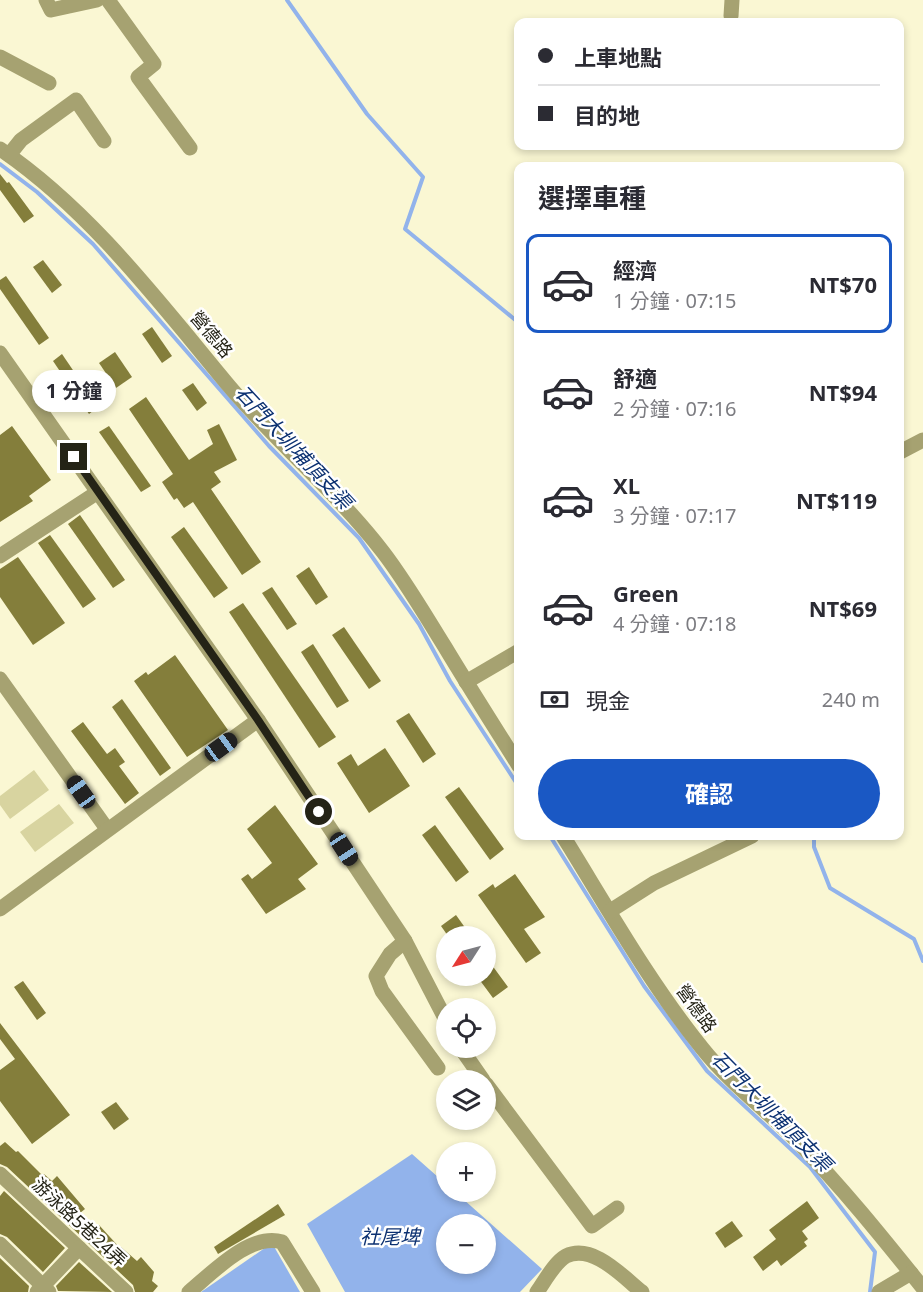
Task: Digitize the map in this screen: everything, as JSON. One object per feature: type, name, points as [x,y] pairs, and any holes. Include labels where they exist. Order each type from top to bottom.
[{"type":"street","points":[[46,0],[51,10],[98,0]]},
{"type":"street","points":[[108,0],[154,64],[138,77],[190,148]]},
{"type":"street","points":[[0,57],[49,83]]},
{"type":"street","points":[[4,152],[76,100],[104,141]]},
{"type":"street","name":"營德路","points":[[4,152],[78,213],[118,254],[232,388],[353,517],[383,553],[514,758]]},
{"type":"street","points":[[0,354],[258,720],[405,941],[436,1001]]},
{"type":"street","points":[[904,450],[923,440]]},
{"type":"street","points":[[0,556],[98,492]]},
{"type":"street","points":[[466,682],[514,654]]},
{"type":"street","points":[[0,679],[107,830]]},
{"type":"street","points":[[0,909],[258,720]]},
{"type":"street","name":"營德路","points":[[565,840],[665,999],[701,1047],[718,1067],[779,1123],[822,1167],[923,1288]]},
{"type":"street","points":[[610,911],[654,883],[745,840]]},
{"type":"street","points":[[405,941],[390,954],[376,976],[382,991],[438,1068]]},
{"type":"street","points":[[496,1097],[592,1226],[617,1208]]},
{"type":"street","name":"游泳路5巷24弄","points":[[2,1181],[126,1292]]},
{"type":"street","points":[[189,1292],[251,1244],[272,1238],[282,1242],[313,1292]]},
{"type":"street","points":[[0,1244],[43,1290],[79,1248]]},
{"type":"street","points":[[537,1292],[556,1265],[567,1256],[582,1253],[596,1256],[642,1292]]},
{"type":"street","points":[[879,1292],[911,1273]]},
{"type":"street","points":[[916,1292],[923,1288]]},
{"type":"shaded area","points":[[34,770],[49,790],[10,819],[0,805],[0,796]]},
{"type":"shaded area","points":[[59,804],[74,823],[35,852],[20,832]]},
{"type":"water","name":"社尾埤","points":[[412,1154],[436,1175],[436,1202],[466,1202],[480,1214],[436,1214],[436,1274],[496,1274],[496,1228],[542,1269],[520,1292],[345,1292],[307,1224]]},
{"type":"water","points":[[272,1243],[300,1292],[201,1292]]},
{"type":"building","points":[[0,174],[7,183],[9,182],[34,216],[24,223],[0,190]]},
{"type":"building","points":[[43,260],[62,285],[52,293],[33,267]]},
{"type":"building","points":[[6,276],[49,338],[39,345],[0,289],[0,280]]},
{"type":"building","points":[[152,327],[172,356],[162,363],[142,334]]},
{"type":"building","points":[[115,352],[132,377],[116,388],[99,363]]},
{"type":"building","points":[[62,354],[98,407],[89,414],[53,361]]},
{"type":"building","points":[[193,383],[207,403],[197,411],[182,390]]},
{"type":"building","points":[[146,397],[189,460],[213,444],[207,430],[219,424],[237,460],[214,472],[221,482],[211,489],[261,562],[242,575],[193,502],[184,508],[177,498],[174,500],[162,482],[173,474],[129,409]]},
{"type":"building","points":[[12,426],[51,480],[29,496],[33,501],[0,522],[0,435]]},
{"type":"building","points":[[109,426],[151,486],[141,492],[99,432]]},
{"type":"building","points":[[80,515],[125,580],[113,588],[68,524]]},
{"type":"building","points":[[184,527],[228,588],[214,598],[171,537]]},
{"type":"building","points":[[50,535],[96,599],[83,608],[38,543]]},
{"type":"building","points":[[18,557],[65,623],[33,645],[0,597],[0,569]]},
{"type":"building","points":[[309,567],[328,597],[316,605],[296,576]]},
{"type":"building","points":[[272,587],[297,624],[287,630],[262,593]]},
{"type":"building","points":[[243,603],[336,737],[319,748],[229,612]]},
{"type":"building","points":[[344,627],[381,681],[369,689],[332,635]]},
{"type":"building","points":[[313,644],[349,701],[337,708],[301,652]]},
{"type":"building","points":[[175,655],[228,730],[187,757],[134,681],[146,672],[148,675]]},
{"type":"building","points":[[122,699],[171,768],[160,776],[112,707]]},
{"type":"building","points":[[409,713],[436,754],[423,763],[396,721]]},
{"type":"building","points":[[83,722],[107,754],[115,748],[125,762],[119,766],[139,793],[125,804],[71,731]]},
{"type":"building","points":[[385,748],[410,786],[369,813],[337,763],[351,754],[358,766]]},
{"type":"building","points":[[459,787],[504,849],[490,860],[445,797]]},
{"type":"building","points":[[275,805],[318,864],[298,879],[306,889],[266,914],[241,879],[248,874],[252,879],[272,863],[247,829]]},
{"type":"building","points":[[435,825],[469,872],[456,882],[422,835]]},
{"type":"building","points":[[515,874],[545,917],[524,929],[541,953],[526,963],[478,895],[493,884],[495,888]]},
{"type":"building","points":[[456,915],[464,926],[441,926]]},
{"type":"building","points":[[496,971],[508,987],[493,998],[484,986],[496,986]]},
{"type":"building","points":[[23,981],[46,1013],[37,1020],[14,987]]},
{"type":"building","points":[[0,1023],[70,1115],[32,1144],[0,1101],[0,1070],[15,1059],[0,1039]]},
{"type":"building","points":[[116,1102],[129,1119],[114,1130],[101,1112]]},
{"type":"building","points":[[5,1142],[16,1152],[18,1151],[42,1175],[44,1174],[52,1181],[57,1176],[85,1209],[80,1213],[95,1228],[99,1225],[120,1248],[137,1261],[141,1257],[154,1272],[152,1281],[158,1286],[153,1292],[135,1292],[133,1285],[7,1167],[0,1164],[0,1146]]},
{"type":"building","points":[[4,1191],[65,1248],[43,1272],[7,1237],[0,1234],[0,1196]]},
{"type":"building","points":[[807,1201],[819,1218],[802,1231],[808,1239],[804,1242],[807,1246],[781,1266],[777,1260],[763,1271],[753,1257],[776,1239],[769,1230]]},
{"type":"building","points":[[278,1204],[285,1215],[218,1254],[214,1247]]},
{"type":"building","points":[[732,1221],[743,1236],[725,1248],[715,1233]]},
{"type":"building","points":[[0,1258],[29,1286],[28,1292],[0,1292]]},
{"type":"building","points":[[79,1262],[112,1292],[58,1291],[56,1286]]},
{"type":"waterway","name":"石門大圳埔頂支渠","points":[[287,0],[367,114],[423,177],[405,229],[514,319]]},
{"type":"waterway","name":"石門大圳埔頂支渠","points":[[0,164],[37,192],[93,244],[269,446],[359,538],[419,624],[450,681],[514,779]]},
{"type":"waterway","name":"石門大圳埔頂支渠","points":[[553,840],[644,986],[707,1071],[810,1167],[875,1252],[870,1292]]},
{"type":"waterway","name":"石門大圳埔頂支渠","points":[[814,840],[814,847],[830,888],[914,939],[923,961]]},
{"type":"route","points":[[74,457],[258,720],[319,812]]}]
